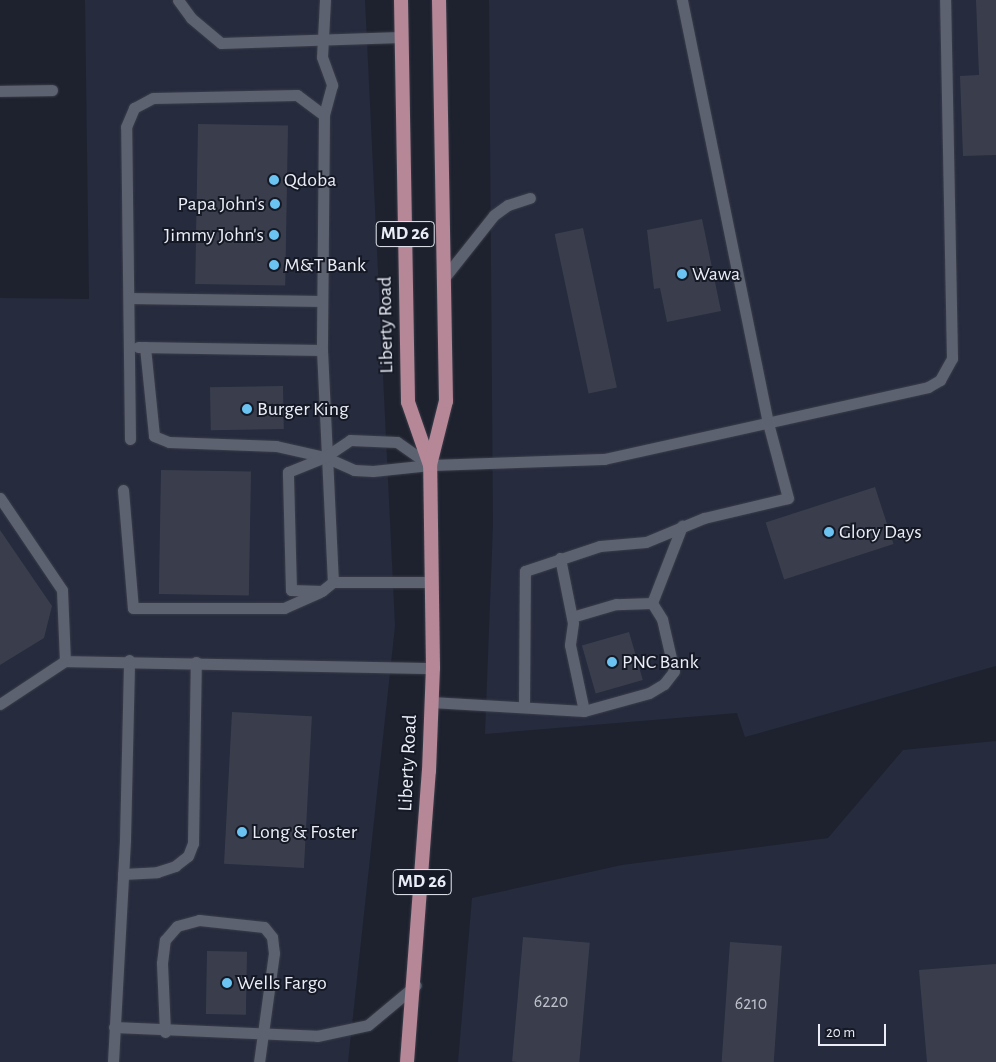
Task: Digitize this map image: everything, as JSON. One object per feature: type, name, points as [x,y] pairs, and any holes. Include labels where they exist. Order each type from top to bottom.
[{"type":"main road","name":"Liberty Road","points":[[401,0],[408,402],[430,465]]},
{"type":"main road","name":"Liberty Road","points":[[407,1062],[416,985],[431,702],[430,465],[446,401],[440,0]]},
{"type":"lane","points":[[178,0],[192,18],[221,42],[401,37]]},
{"type":"lane","points":[[325,0],[325,39],[322,57],[332,85],[324,115],[322,350],[325,458],[333,582]]},
{"type":"lane","points":[[524,706],[525,571],[600,546],[646,542],[682,526],[788,498],[768,423],[682,0]]},
{"type":"lane","points":[[145,347],[154,436],[169,442],[276,446],[325,458],[354,470],[373,471],[430,465],[577,463],[928,387],[948,370],[952,358],[945,0]]},
{"type":"lane","points":[[0,91],[52,90]]},
{"type":"lane","points":[[130,439],[126,127],[134,108],[152,98],[297,96],[324,115]]},
{"type":"lane","points":[[444,278],[494,216],[508,205],[530,198]]},
{"type":"lane","points":[[129,298],[322,302]]},
{"type":"lane","points":[[129,346],[322,350]]},
{"type":"lane","points":[[322,591],[291,590],[288,472],[325,458],[350,440],[378,439],[397,442],[430,465]]},
{"type":"lane","points":[[123,490],[134,608],[284,608],[322,591],[333,582],[431,582]]},
{"type":"lane","points":[[0,498],[62,590],[65,661]]},
{"type":"lane","points":[[652,603],[682,526]]},
{"type":"lane","points":[[560,558],[572,617],[570,645],[584,710]]},
{"type":"lane","points":[[572,617],[616,604],[652,603]]},
{"type":"lane","points":[[431,702],[584,710],[649,693],[664,684],[674,671],[662,619],[652,603]]},
{"type":"lane","points":[[113,1062],[123,874],[129,660]]},
{"type":"lane","points":[[0,704],[65,661],[129,660],[432,668]]},
{"type":"lane","points":[[123,874],[157,872],[175,866],[188,856],[193,843],[196,662]]},
{"type":"lane","points":[[165,1032],[161,990],[165,940],[177,926],[199,920],[264,927],[272,937],[274,953],[259,1062]]},
{"type":"lane","points":[[114,1027],[165,1032],[264,1031],[317,1036],[368,1024],[416,985]]},
{"type":"shaded area","points":[[85,0],[365,0],[395,626],[348,1062],[0,1062],[0,298],[89,299]]},
{"type":"shaded area","points":[[489,0],[996,0],[996,666],[745,737],[737,713],[485,734],[493,525]]},
{"type":"shaded area","points":[[996,741],[996,1062],[458,1062],[472,898],[622,865],[828,838],[903,750]]},
{"type":"building","points":[[976,0],[996,0],[996,155],[963,156],[960,76],[979,75]]},
{"type":"building","points":[[198,124],[288,126],[285,286],[195,284]]},
{"type":"building","name":"Wawa","points":[[702,219],[721,311],[667,322],[660,288],[654,289],[647,230]]},
{"type":"building","points":[[583,228],[617,387],[589,393],[555,234]]},
{"type":"building","name":"Burger King","points":[[283,386],[284,429],[211,430],[210,387]]},
{"type":"building","points":[[161,470],[251,472],[249,596],[159,594]]},
{"type":"building","name":"Glory Days","points":[[875,487],[894,544],[784,580],[766,523]]},
{"type":"building","points":[[0,530],[52,606],[44,638],[0,665]]},
{"type":"building","name":"PNC Bank","points":[[629,632],[643,680],[596,694],[582,646]]},
{"type":"building","points":[[232,712],[312,716],[304,868],[224,864]]},
{"type":"building","points":[[523,937],[590,943],[579,1062],[512,1062]]},
{"type":"building","points":[[730,942],[782,946],[774,1062],[722,1062]]},
{"type":"building","name":"Wells Fargo","points":[[207,951],[247,952],[246,1015],[206,1014]]},
{"type":"building","points":[[996,964],[996,1062],[927,1062],[919,970]]},
{"type":"place","name":"Qdoba","points":[[274,180]]},
{"type":"place","name":"Papa John's","points":[[275,204]]},
{"type":"place","name":"Jimmy John's","points":[[274,235]]},
{"type":"place","name":"M&T Bank","points":[[274,265]]},
{"type":"place","name":"Wawa","points":[[682,274]]},
{"type":"place","name":"Burger King","points":[[247,409]]},
{"type":"place","name":"Glory Days","points":[[829,532]]},
{"type":"place","name":"PNC Bank","points":[[612,662]]},
{"type":"place","name":"Long & Foster","points":[[242,832]]},
{"type":"place","name":"Wells Fargo","points":[[227,983]]}]
